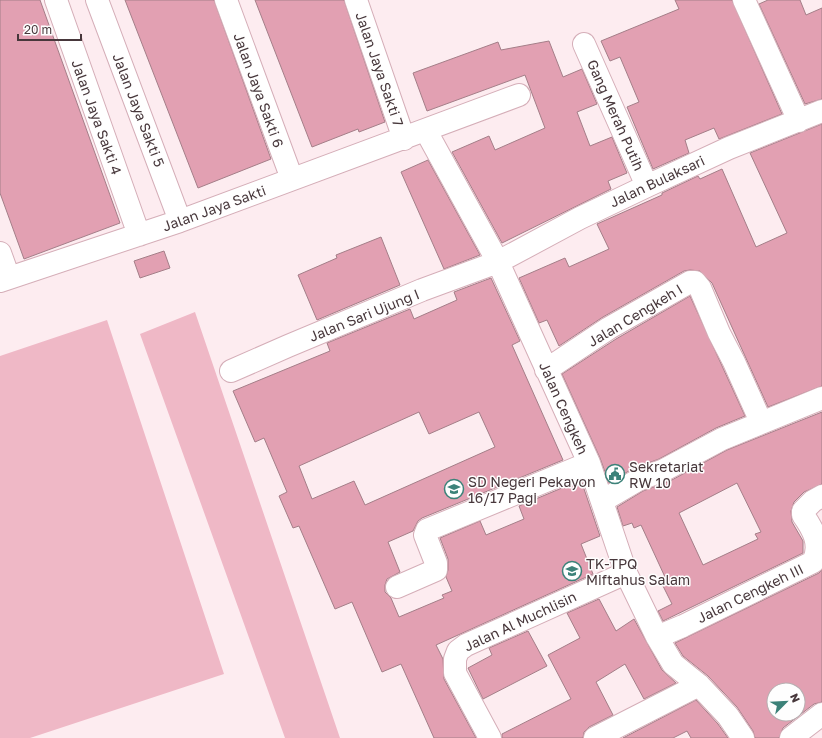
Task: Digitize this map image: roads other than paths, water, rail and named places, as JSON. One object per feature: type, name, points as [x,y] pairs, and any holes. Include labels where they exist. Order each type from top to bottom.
[{"type":"street","name":"Jalan Jaya Sakti 4","points":[[56,0],[139,235]]},
{"type":"street","name":"Jalan Jaya Sakti 5","points":[[97,0],[180,221]]},
{"type":"street","name":"Jalan Jaya Sakti 6","points":[[226,0],[292,179]]},
{"type":"street","name":"Jalan Jaya Sakti 7","points":[[356,0],[404,139]]},
{"type":"street","points":[[744,0],[815,119]]},
{"type":"street","name":"Gang Merah Putih","points":[[584,44],[647,186]]},
{"type":"street","name":"Jalan Jaya Sakti","points":[[4,280],[180,221],[520,95]]},
{"type":"street","name":"Jalan Bulaksari","points":[[498,262],[580,218],[729,148],[815,119]]},
{"type":"street","name":"Jalan Cengkeh","points":[[426,131],[498,262],[589,463],[626,573],[656,637],[674,664],[699,685],[728,716],[742,738]]},
{"type":"street","points":[[0,253],[4,280]]},
{"type":"street","name":"Jalan Sari Ujung I","points":[[231,371],[396,301],[498,262]]},
{"type":"street","name":"Jalan Cengkeh I","points":[[546,370],[609,328],[690,282],[695,282],[700,288],[760,422]]},
{"type":"street","points":[[602,501],[638,480],[664,470],[722,439],[760,422],[822,398]]},
{"type":"street","points":[[397,587],[436,570],[436,563],[425,535],[426,530],[589,463]]},
{"type":"street","name":"Jalan Cengkeh III","points":[[656,637],[683,626],[813,562],[820,550],[818,537],[803,511],[813,501],[822,496]]},
{"type":"street","name":"Jalan Al Muchlisin","points":[[490,738],[455,673],[455,659],[458,651],[466,645],[626,573]]},
{"type":"street","points":[[595,738],[699,685]]},
{"type":"street","points":[[791,738],[822,714]]},
{"type":"place","name":"Sekretariat RW 10","points":[[615,474]]},
{"type":"place","name":"SD Negeri Pekayon 16/17 Pagi","points":[[454,489]]},
{"type":"place","name":"TK-TPQ Miftahus Salam","points":[[572,571]]}]
